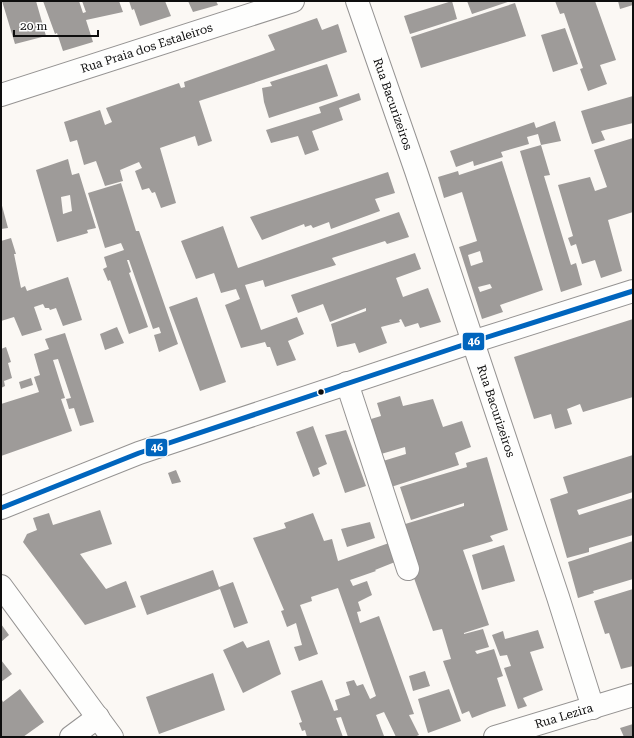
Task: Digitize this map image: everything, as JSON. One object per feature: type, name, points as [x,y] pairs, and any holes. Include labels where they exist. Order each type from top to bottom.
[{"type":"street","name":"Rua Praia dos Estaleiros","points":[[1,95],[293,1]]},
{"type":"street","name":"Rua Bacurizeiros","points":[[357,1],[416,171],[558,597],[593,708]]},
{"type":"street","points":[[1,508],[139,453],[346,383],[633,291]]},
{"type":"street","points":[[346,383],[408,569]]},
{"type":"street","points":[[1,586],[112,737]]},
{"type":"street","name":"Rua Lezira","points":[[495,737],[633,695]]},
{"type":"street","points":[[71,737],[98,718]]},
{"type":"building","points":[[2,1],[36,1],[46,36],[15,44]]},
{"type":"building","points":[[43,1],[79,1],[83,13],[86,12],[82,1],[119,1],[123,12],[86,20],[93,42],[63,51]]},
{"type":"building","points":[[129,1],[165,1],[171,16],[140,26],[134,9],[132,10]]},
{"type":"building","points":[[188,1],[216,1],[218,5],[193,12]]},
{"type":"building","points":[[452,1],[457,19],[410,34],[404,16]]},
{"type":"building","points":[[467,1],[511,1],[472,14]]},
{"type":"building","points":[[555,1],[595,1],[616,60],[600,65],[607,84],[588,91],[580,69],[583,68],[564,13],[560,14]]},
{"type":"building","points":[[618,1],[633,1],[633,5],[620,9]]},
{"type":"building","points":[[515,3],[526,36],[421,68],[411,37]]},
{"type":"building","points":[[317,18],[322,30],[338,24],[347,52],[199,101],[212,141],[198,146],[195,136],[160,148],[176,203],[161,208],[155,192],[152,193],[149,188],[142,190],[135,171],[142,168],[139,162],[120,170],[123,181],[105,186],[96,161],[84,165],[77,140],[70,142],[64,122],[100,110],[105,125],[112,122],[106,108],[179,83],[181,88],[185,87],[184,82],[275,50],[268,35]]},
{"type":"building","points":[[565,28],[578,64],[553,72],[541,35]]},
{"type":"building","points":[[327,64],[338,96],[269,118],[264,102],[262,88],[272,86],[270,82]]},
{"type":"building","points":[[359,93],[361,100],[339,108],[343,120],[312,131],[319,150],[305,155],[298,136],[271,143],[266,130],[321,113],[319,107]]},
{"type":"building","points":[[633,96],[633,123],[601,131],[605,140],[592,144],[581,111]]},
{"type":"building","points":[[555,121],[561,141],[541,145],[538,134],[527,137],[529,144],[501,152],[503,157],[474,166],[473,161],[456,167],[450,151],[534,122],[536,128]]},
{"type":"building","points":[[633,138],[633,212],[608,220],[622,271],[601,278],[595,260],[582,264],[576,244],[571,246],[568,238],[573,236],[558,185],[590,177],[595,191],[607,187],[594,150]]},
{"type":"building","points":[[541,145],[550,175],[544,176],[571,265],[576,263],[582,285],[561,292],[520,151]]},
{"type":"building","points":[[68,159],[72,175],[79,173],[96,228],[87,230],[88,233],[57,242],[36,170]],"holes":[[[70,195],[72,211],[63,214],[61,197]]]},
{"type":"building","points":[[502,161],[543,290],[500,305],[503,312],[482,319],[459,247],[477,241],[462,192],[444,198],[438,177],[458,171],[459,175]],"holes":[[[480,251],[483,262],[471,266],[468,255]],[[490,284],[492,288],[480,292],[478,287]]]},
{"type":"building","points":[[388,172],[395,193],[375,199],[380,211],[331,229],[329,222],[313,228],[311,225],[305,227],[304,224],[262,240],[250,217]]},
{"type":"building","points":[[121,183],[136,231],[139,231],[178,344],[159,352],[154,335],[161,333],[159,327],[153,329],[129,260],[127,260],[131,272],[129,273],[148,327],[129,334],[110,280],[108,281],[103,269],[107,267],[104,257],[124,250],[121,243],[105,248],[88,193]]},
{"type":"building","points":[[1,202],[8,228],[1,229]]},
{"type":"building","points":[[399,212],[409,237],[387,244],[385,241],[332,258],[336,265],[265,287],[263,280],[245,285],[261,330],[297,317],[304,334],[288,341],[296,360],[277,366],[270,347],[267,347],[265,342],[241,348],[225,305],[240,299],[236,289],[221,293],[214,273],[196,279],[181,241],[223,226],[238,268]]},
{"type":"building","points":[[11,238],[16,254],[14,254],[21,288],[25,286],[27,291],[68,277],[82,320],[63,326],[56,308],[50,310],[49,308],[45,308],[43,304],[34,307],[42,330],[22,336],[14,317],[1,321],[1,241]]},
{"type":"building","points":[[415,253],[421,269],[396,278],[403,297],[428,288],[441,322],[420,328],[418,323],[405,327],[401,319],[399,320],[400,322],[381,327],[387,343],[359,353],[355,343],[337,347],[331,324],[366,311],[366,308],[330,322],[323,304],[298,313],[291,295]]},
{"type":"building","points":[[197,297],[226,382],[200,391],[169,307]]},
{"type":"building","points":[[633,319],[633,397],[583,412],[580,404],[567,409],[572,424],[555,429],[551,414],[534,419],[514,357]]},
{"type":"building","points":[[117,327],[124,343],[105,350],[100,334]]},
{"type":"building","points":[[65,333],[94,422],[80,426],[74,408],[69,409],[66,399],[71,398],[58,359],[53,360],[65,398],[61,399],[72,431],[1,456],[1,404],[39,392],[34,377],[40,375],[34,354],[49,349],[45,339]]},
{"type":"building","points":[[6,347],[11,362],[8,363],[12,378],[4,381],[5,386],[1,388],[1,349]]},
{"type":"building","points":[[31,378],[33,385],[21,389],[19,382]]},
{"type":"building","points":[[400,396],[403,406],[433,399],[443,427],[462,421],[471,447],[455,453],[459,465],[391,487],[383,461],[406,454],[405,447],[381,454],[371,419],[381,416],[377,403]]},
{"type":"building","points":[[313,426],[327,464],[318,468],[320,474],[313,477],[296,432]]},
{"type":"building","points":[[346,430],[366,486],[345,493],[325,435]]},
{"type":"building","points":[[633,455],[633,492],[577,510],[579,515],[633,498],[633,535],[589,548],[589,552],[567,558],[550,499],[568,493],[563,477]]},
{"type":"building","points":[[487,457],[508,530],[490,536],[493,541],[463,550],[489,625],[464,634],[483,629],[489,647],[475,651],[477,654],[494,649],[503,676],[497,678],[506,706],[472,718],[469,711],[462,714],[443,661],[451,659],[442,629],[433,631],[410,567],[402,525],[464,506],[464,503],[411,520],[400,487],[467,467],[466,463]]},
{"type":"building","points":[[176,470],[181,482],[172,484],[168,473]]},
{"type":"building","points":[[100,510],[112,544],[80,554],[106,589],[126,581],[136,607],[85,625],[23,542],[27,534],[37,530],[33,518],[49,513],[53,525]]},
{"type":"building","points":[[313,513],[324,541],[332,539],[338,561],[389,543],[395,562],[375,570],[376,571],[350,580],[353,586],[367,581],[372,595],[358,602],[361,611],[357,612],[360,623],[379,616],[414,714],[409,715],[419,735],[414,737],[396,737],[384,712],[376,715],[384,736],[382,737],[348,737],[341,717],[336,718],[343,737],[307,737],[305,730],[302,731],[299,723],[302,722],[291,691],[322,680],[334,711],[338,710],[335,700],[350,695],[346,682],[354,680],[357,686],[363,684],[370,699],[376,696],[338,588],[311,597],[312,601],[300,605],[318,654],[299,661],[294,647],[302,645],[296,623],[287,627],[281,611],[284,610],[253,538],[286,528],[284,523]]},
{"type":"building","points":[[370,522],[375,538],[347,547],[341,529]]},
{"type":"building","points":[[633,541],[633,579],[593,591],[594,593],[578,598],[568,562]]},
{"type":"building","points":[[504,545],[515,581],[482,590],[472,555]]},
{"type":"building","points":[[213,570],[219,587],[233,582],[248,623],[234,628],[220,589],[147,615],[140,596]]},
{"type":"building","points":[[633,589],[633,666],[621,669],[609,633],[605,634],[594,601]]},
{"type":"building","points":[[1,624],[9,635],[1,642]]},
{"type":"building","points":[[538,630],[544,648],[530,652],[543,690],[523,698],[527,706],[518,709],[504,668],[511,666],[507,655],[500,656],[492,635],[503,631],[505,639]]},
{"type":"building","points":[[269,640],[281,674],[243,693],[223,650],[243,641],[247,648]]},
{"type":"building","points":[[1,660],[12,674],[1,682]]},
{"type":"building","points":[[425,671],[430,686],[413,691],[409,676]]},
{"type":"building","points":[[213,673],[225,710],[159,734],[146,697]]},
{"type":"building","points":[[20,689],[44,722],[23,737],[1,737],[1,698],[3,702]]},
{"type":"building","points":[[449,689],[461,721],[428,733],[418,699]]},
{"type":"building","points":[[633,724],[633,737],[624,737],[620,728]]},
{"type":"transit line","name":"46","points":[[1,508],[139,453],[472,342],[633,291]]}]
